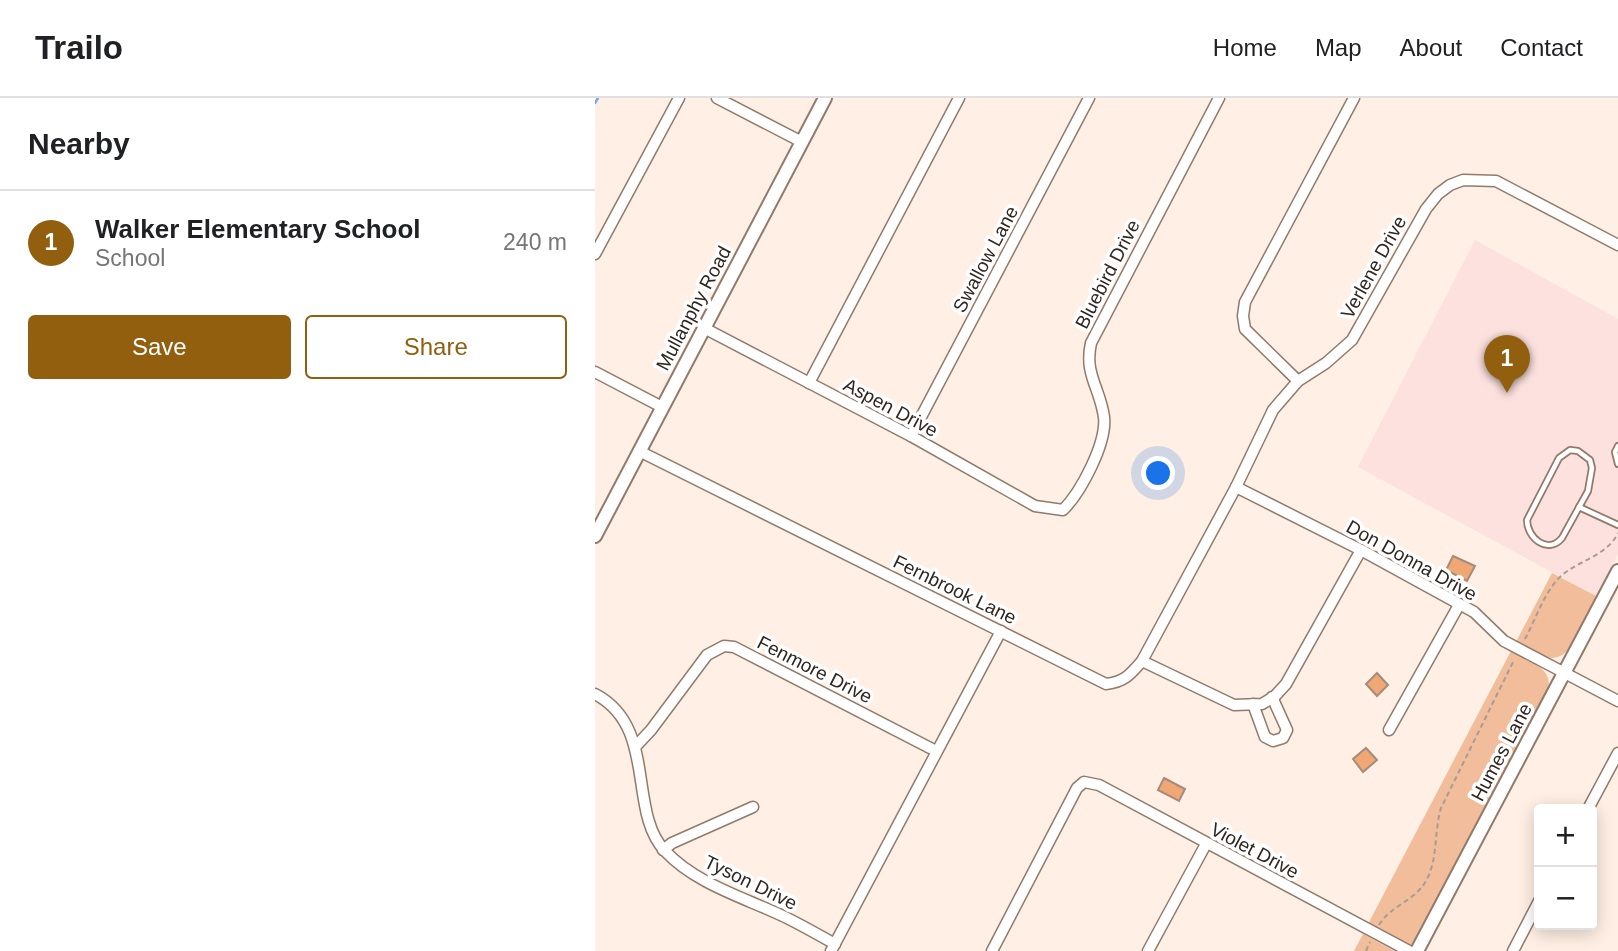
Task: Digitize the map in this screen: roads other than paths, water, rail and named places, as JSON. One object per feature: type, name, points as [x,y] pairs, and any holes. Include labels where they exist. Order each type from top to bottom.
[{"type":"street","points":[[595,254],[679,98]]},
{"type":"street","points":[[717,98],[802,142]]},
{"type":"street","name":"Mullanphy Road","points":[[595,536],[825,98]]},
{"type":"street","points":[[809,383],[959,98]]},
{"type":"street","name":"Swallow Lane","points":[[911,436],[1089,98]]},
{"type":"street","name":"Bluebird Drive","points":[[1063,510],[1080,488],[1101,443],[1104,416],[1089,373],[1087,357],[1091,343],[1219,98]]},
{"type":"street","points":[[1298,381],[1245,329],[1245,302],[1354,98]]},
{"type":"street","name":"Verlene Drive","points":[[1142,661],[1236,487],[1273,410],[1298,381],[1327,363],[1352,340],[1426,209],[1438,194],[1463,180],[1496,181],[1618,245]]},
{"type":"street","name":"Aspen Drive","points":[[703,328],[911,436],[1035,506],[1063,510]]},
{"type":"street","points":[[595,372],[662,407]]},
{"type":"street","name":"Fernbrook Lane","points":[[639,451],[1105,684],[1119,683],[1128,678],[1142,661]]},
{"type":"street","name":"Don Donna Drive","points":[[1236,487],[1361,550],[1474,612],[1504,641],[1618,701]]},
{"type":"street","points":[[1142,661],[1234,705],[1262,704],[1286,684],[1361,550]]},
{"type":"street","name":"Humes Lane","points":[[1417,951],[1618,571]]},
{"type":"street","points":[[1389,730],[1459,604]]},
{"type":"street","points":[[833,947],[1001,631]]},
{"type":"street","name":"Fenmore Drive","points":[[635,747],[651,730],[707,655],[724,646],[734,647],[936,751]]},
{"type":"street","name":"Tyson Drive","points":[[595,694],[619,714],[635,747],[648,821],[663,850],[685,869],[788,918],[833,947]]},
{"type":"street","points":[[1253,704],[1265,737],[1278,741],[1287,730],[1272,697]]},
{"type":"street","points":[[1591,804],[1618,753]]},
{"type":"street","name":"Violet Drive","points":[[996,949],[1077,789],[1084,782],[1099,785],[1409,951]]},
{"type":"street","points":[[663,850],[753,807]]},
{"type":"street","points":[[1148,951],[1206,844]]},
{"type":"street","points":[[1513,951],[1534,911]]},
{"type":"lane","points":[[1618,446],[1615,452],[1618,464]]},
{"type":"lane","points":[[1570,450],[1584,454],[1590,460],[1592,468],[1588,491],[1579,507],[1558,543],[1550,545],[1539,542],[1529,531],[1527,520],[1551,471],[1559,458],[1570,450]]},
{"type":"lane","points":[[1579,507],[1618,525]]},
{"type":"waterway","points":[[595,103],[598,98]]},
{"type":"place","name":"Walker Elementary School","points":[[1507,393]]}]
